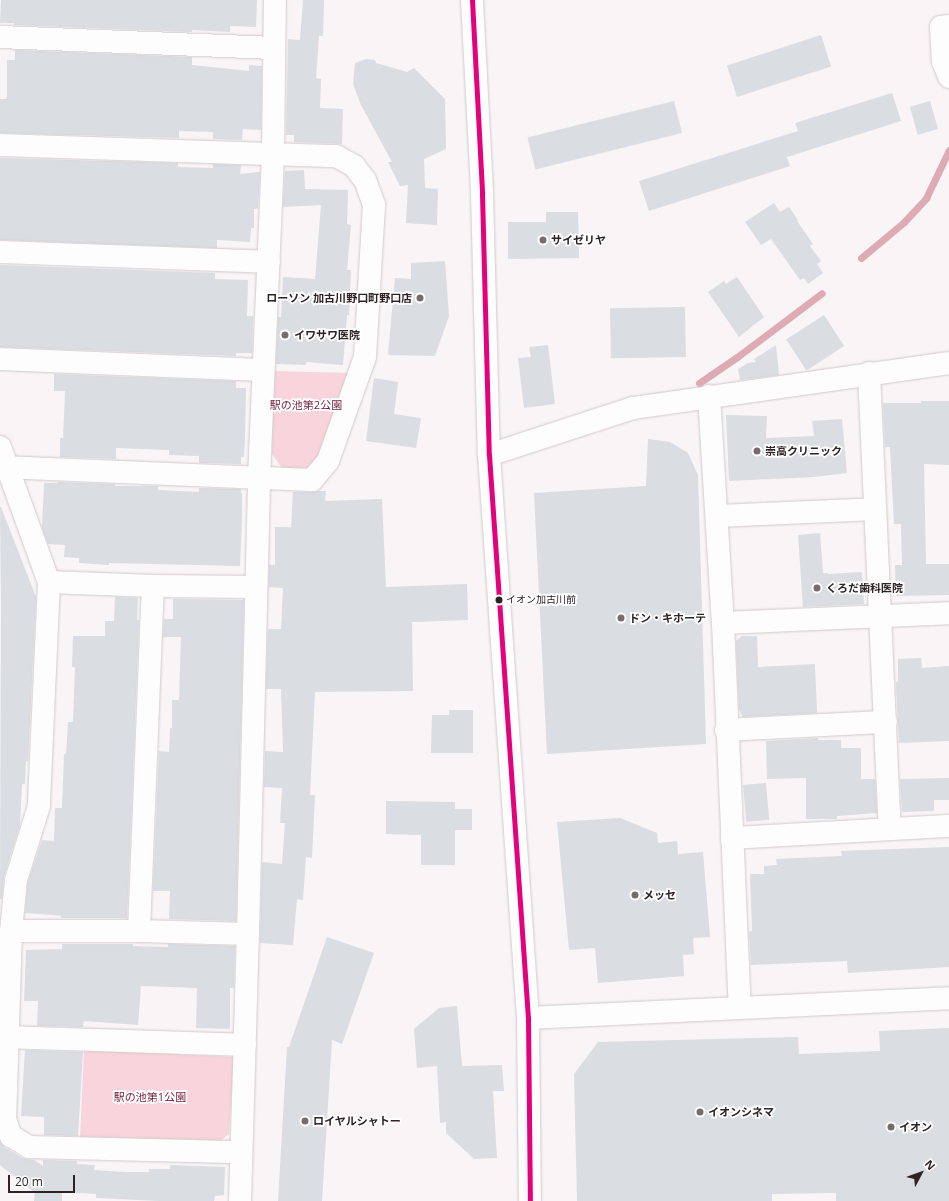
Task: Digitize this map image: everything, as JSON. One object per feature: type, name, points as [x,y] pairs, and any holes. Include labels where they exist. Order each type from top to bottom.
[{"type":"main road","points":[[240,1201],[248,934],[258,477],[273,154],[275,0]]},
{"type":"main road","points":[[472,0],[482,194],[489,455],[528,1018],[530,1201]]},
{"type":"main road","points":[[949,26],[941,27],[943,60],[949,77]]},
{"type":"main road","points":[[0,37],[274,48]]},
{"type":"main road","points":[[0,145],[336,156],[354,166],[366,180],[374,205],[365,357],[328,461],[312,480],[3,456],[49,582],[39,806],[16,880],[11,930],[6,1037],[5,1119],[11,1136],[29,1147],[242,1152]]},
{"type":"main road","points":[[0,252],[268,262]]},
{"type":"main road","points":[[0,359],[262,370]]},
{"type":"main road","points":[[489,455],[633,408],[869,373],[949,363]]},
{"type":"main road","points":[[869,373],[890,829]]},
{"type":"main road","points":[[709,396],[723,624],[726,730],[740,1008]]},
{"type":"main road","points":[[717,516],[875,509]]},
{"type":"main road","points":[[49,582],[153,586],[256,587]]},
{"type":"main road","points":[[139,931],[153,586]]},
{"type":"main road","points":[[723,624],[949,613]]},
{"type":"main road","points":[[726,730],[886,722]]},
{"type":"main road","points":[[732,838],[949,826]]},
{"type":"main road","points":[[11,930],[248,934]]},
{"type":"main road","points":[[528,1018],[949,998]]},
{"type":"main road","points":[[6,1037],[245,1046]]},
{"type":"green space","name":"駅の池第2公園","points":[[273,371],[351,373],[329,439],[313,468],[282,468],[272,454]]},
{"type":"green space","name":"駅の池第1公園","points":[[84,1050],[234,1057],[229,1134],[218,1143],[80,1139]]},
{"type":"building","points":[[1,0],[257,0],[256,27],[230,26],[230,32],[192,30],[192,32],[14,25],[14,23],[0,23]]},
{"type":"building","points":[[303,0],[324,0],[323,36],[319,36],[316,78],[321,79],[320,108],[343,109],[342,144],[294,142],[294,135],[286,135],[288,39],[300,40]]},
{"type":"building","points":[[821,35],[831,66],[737,97],[727,66]]},
{"type":"building","points":[[15,50],[192,57],[192,65],[249,71],[249,65],[262,66],[261,130],[243,129],[242,140],[213,139],[213,132],[179,131],[179,138],[0,133],[0,99],[6,99],[7,97],[7,60],[15,60]]},
{"type":"building","points":[[366,59],[375,60],[376,63],[407,72],[414,68],[445,99],[446,149],[424,159],[425,188],[438,189],[437,225],[406,223],[408,185],[400,186],[388,162],[392,162],[361,105],[353,84],[355,63]]},
{"type":"building","points":[[892,93],[901,121],[787,157],[790,166],[649,211],[639,181],[798,131],[795,123]]},
{"type":"building","points":[[674,101],[682,133],[535,170],[527,138]]},
{"type":"building","points":[[930,101],[938,129],[918,135],[910,107]]},
{"type":"building","points":[[0,158],[178,163],[178,167],[213,168],[213,164],[241,165],[240,174],[260,172],[258,209],[254,209],[254,228],[251,228],[250,242],[217,240],[217,248],[0,240]]},
{"type":"building","points":[[304,170],[305,189],[348,190],[347,224],[351,225],[347,270],[351,270],[349,315],[347,315],[343,365],[306,362],[306,365],[276,364],[278,317],[281,317],[283,277],[315,279],[321,205],[283,207],[285,171]]},
{"type":"building","points":[[774,203],[780,212],[789,207],[813,244],[810,246],[821,261],[817,264],[823,273],[808,284],[804,278],[800,280],[771,239],[761,245],[745,222]]},
{"type":"building","name":"サイゼリヤ","points":[[546,212],[578,212],[579,258],[508,259],[508,222],[546,222]]},
{"type":"building","name":"ローソン 加古川野口町野口店","points":[[445,261],[449,316],[435,356],[388,355],[395,278],[411,279],[411,263]]},
{"type":"building","points":[[0,265],[215,273],[215,279],[248,280],[247,316],[253,316],[252,353],[236,353],[236,356],[0,347]]},
{"type":"building","points":[[737,277],[764,317],[739,337],[708,292],[724,281],[726,284]]},
{"type":"building","points":[[685,307],[686,357],[611,358],[610,308]]},
{"type":"building","points":[[824,315],[844,346],[806,371],[786,340]]},
{"type":"building","points":[[548,345],[555,404],[524,408],[518,358],[531,357],[529,347]]},
{"type":"building","points":[[776,345],[779,375],[740,380],[738,369],[748,363],[756,362],[754,359]]},
{"type":"building","points":[[54,374],[236,381],[236,388],[246,388],[244,457],[241,457],[241,464],[199,463],[199,456],[169,455],[169,450],[116,448],[116,459],[60,457],[60,438],[63,438],[65,391],[54,391]]},
{"type":"building","points":[[374,378],[398,382],[394,414],[421,419],[416,448],[366,441]]},
{"type":"building","points":[[921,401],[949,401],[949,465],[924,464],[926,564],[949,564],[949,595],[896,596],[895,565],[902,565],[901,524],[894,524],[890,447],[885,447],[883,403],[921,403]]},
{"type":"building","name":"崇高クリニック","points":[[726,415],[767,416],[766,438],[814,436],[812,421],[842,419],[847,473],[814,477],[729,481]]},
{"type":"building","name":"ドン・キホーテ","points":[[648,439],[670,442],[688,453],[698,475],[706,744],[547,754],[534,493],[646,486]]},
{"type":"building","points":[[44,483],[115,484],[115,486],[158,486],[158,490],[199,492],[199,488],[241,489],[242,518],[240,566],[109,563],[109,565],[79,563],[79,558],[64,557],[65,545],[48,544],[42,527]]},
{"type":"building","points":[[326,491],[325,501],[382,499],[386,587],[467,584],[468,620],[412,622],[413,691],[315,692],[310,795],[315,795],[312,858],[306,857],[303,900],[297,899],[293,945],[260,943],[262,862],[282,864],[285,823],[280,823],[282,788],[264,787],[265,751],[283,752],[281,689],[266,689],[268,629],[281,629],[283,588],[269,587],[269,565],[275,565],[275,527],[291,527],[293,492]]},
{"type":"building","points":[[0,507],[36,597],[28,762],[26,761],[25,784],[22,784],[20,825],[4,876],[2,899],[0,899]]},
{"type":"building","points":[[820,533],[823,573],[862,572],[864,604],[803,607],[798,535]]},
{"type":"building","points":[[115,597],[138,598],[137,620],[139,620],[127,918],[61,918],[61,916],[25,913],[28,882],[42,840],[54,841],[55,808],[62,808],[64,754],[66,754],[68,722],[73,722],[75,667],[72,667],[73,636],[105,636],[105,621],[114,621]]},
{"type":"building","points":[[173,599],[244,600],[236,921],[169,919],[170,891],[153,891],[159,751],[169,752],[170,728],[172,728],[172,700],[179,700],[181,637],[163,637],[164,619],[173,619]]},
{"type":"building","points":[[742,636],[757,636],[758,667],[815,664],[817,713],[743,717],[739,709],[736,641]]},
{"type":"building","points":[[921,658],[922,668],[949,666],[949,741],[899,743],[896,682],[898,682],[898,659]]},
{"type":"building","points":[[449,710],[473,710],[473,753],[431,753],[432,715],[449,715]]},
{"type":"building","points":[[818,738],[818,740],[841,740],[841,748],[861,748],[861,779],[875,779],[877,813],[837,816],[837,819],[806,819],[806,778],[767,779],[766,741]]},
{"type":"building","points":[[949,778],[949,800],[934,800],[934,811],[902,812],[900,779]]},
{"type":"building","points":[[766,783],[769,820],[746,822],[743,785]]},
{"type":"building","points":[[386,801],[455,802],[455,809],[472,809],[472,830],[455,830],[455,865],[421,865],[421,835],[386,834]]},
{"type":"building","name":"メッセ","points":[[620,818],[657,833],[658,843],[677,841],[678,854],[703,852],[710,937],[693,938],[694,954],[683,955],[684,976],[598,983],[595,948],[569,950],[557,822]]},
{"type":"building","points":[[949,847],[949,967],[848,973],[847,961],[751,965],[749,931],[752,931],[750,874],[764,874],[764,866],[777,865],[776,859],[842,856],[841,851]]},
{"type":"building","points":[[327,937],[374,953],[342,1044],[332,1040],[322,1201],[278,1201],[287,1047],[289,1047]]},
{"type":"building","points":[[62,944],[133,944],[133,946],[168,947],[168,944],[235,946],[234,988],[230,988],[230,1029],[196,1028],[197,988],[141,986],[138,1025],[84,1021],[83,1027],[37,1026],[38,1001],[24,1001],[26,950],[62,949]]},
{"type":"building","points":[[457,1006],[462,1066],[502,1065],[504,1091],[493,1091],[497,1158],[474,1159],[446,1133],[446,1122],[440,1123],[437,1066],[417,1068],[414,1029],[439,1008]]},
{"type":"building","points":[[949,1028],[949,1201],[836,1201],[836,1193],[772,1194],[772,1201],[577,1201],[574,1074],[598,1042],[798,1037],[799,1054],[880,1051],[879,1031]]},
{"type":"building","points":[[25,1050],[83,1052],[78,1136],[44,1135],[44,1117],[21,1116]]},
{"type":"building","points":[[0,1141],[4,1147],[22,1158],[34,1160],[43,1166],[43,1160],[77,1161],[77,1164],[95,1165],[94,1170],[124,1172],[149,1172],[149,1169],[170,1169],[170,1165],[225,1167],[224,1195],[215,1196],[214,1201],[159,1201],[96,1198],[96,1194],[62,1192],[62,1201],[34,1201],[35,1193],[0,1165]]},
{"type":"waterway","points":[[861,258],[904,222],[926,198],[949,150]]},
{"type":"waterway","points":[[699,383],[737,357],[822,293]]},
{"type":"transit line","points":[[472,0],[482,194],[489,455],[528,1018],[530,1201]]},
{"type":"place","name":"サイゼリヤ","points":[[543,240]]},
{"type":"place","name":"ローソン 加古川野口町野口店","points":[[420,298]]},
{"type":"place","name":"イワサワ医院","points":[[285,335]]},
{"type":"place","name":"崇高クリニック","points":[[757,451]]},
{"type":"place","name":"くろだ歯科医院","points":[[817,588]]},
{"type":"place","name":"イオン加古川前","points":[[499,600]]},
{"type":"place","name":"ドン・キホーテ","points":[[621,618]]},
{"type":"place","name":"メッセ","points":[[635,895]]},
{"type":"place","name":"イオンシネマ","points":[[700,1112]]},
{"type":"place","name":"ロイヤルシャトー","points":[[305,1121]]},
{"type":"place","name":"イオン","points":[[891,1127]]}]
